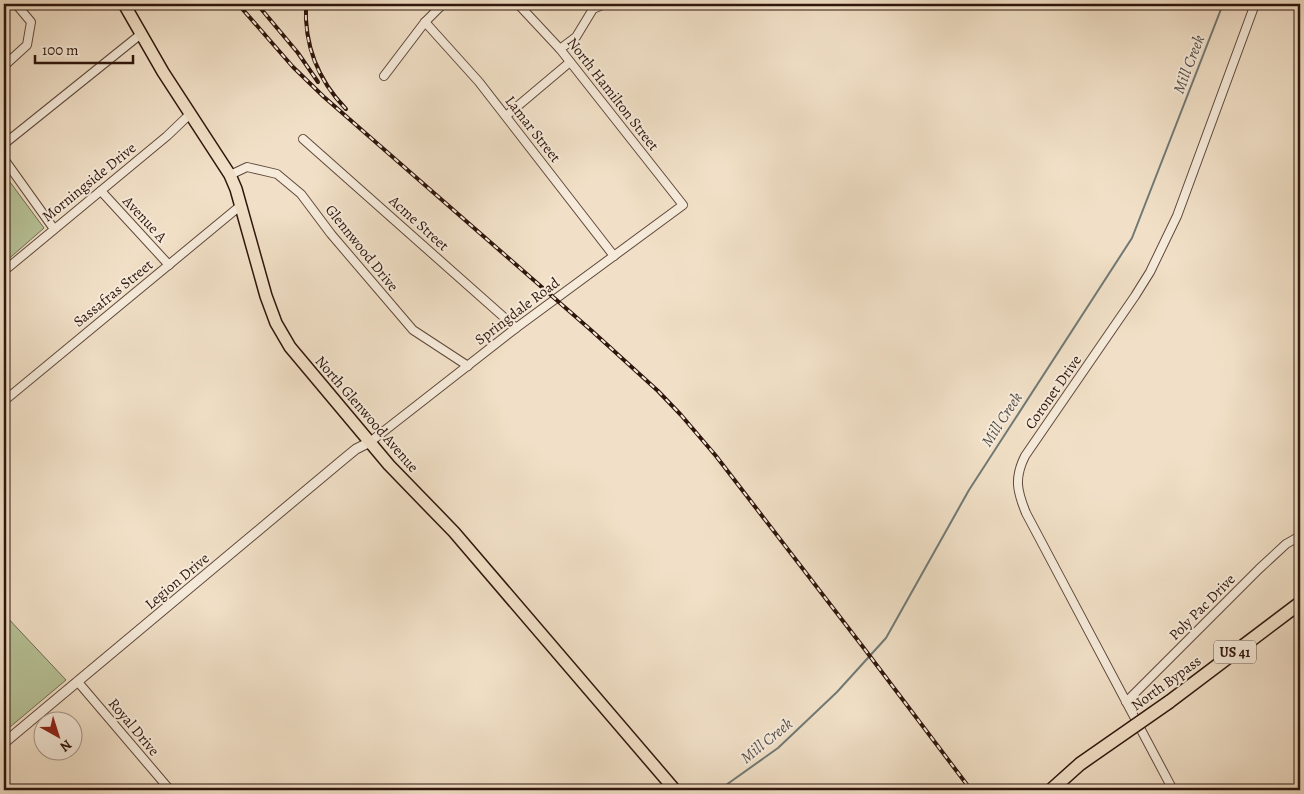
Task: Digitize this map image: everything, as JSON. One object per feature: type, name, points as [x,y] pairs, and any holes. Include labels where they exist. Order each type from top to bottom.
[{"type":"highway","name":"North Bypass","points":[[1051,790],[1080,764],[1169,702],[1300,603]]},
{"type":"main road","name":"North Glenwood Avenue","points":[[124,4],[190,114],[230,175],[236,189],[266,296],[290,347],[389,465],[443,519],[675,790]]},
{"type":"street","points":[[4,66],[27,44],[31,22],[16,4]]},
{"type":"street","points":[[384,76],[426,22],[443,4]]},
{"type":"street","name":"North Hamilton Street","points":[[518,4],[570,62],[683,205]]},
{"type":"street","points":[[560,50],[576,37],[593,10],[605,4]]},
{"type":"street","name":"Coronet Drive","points":[[1173,790],[1026,513],[1018,486],[1020,467],[1025,456],[1136,296],[1154,264],[1177,216],[1255,4]]},
{"type":"street","name":"Lamar Street","points":[[426,22],[479,82],[614,256]]},
{"type":"street","points":[[4,144],[141,34]]},
{"type":"street","points":[[506,116],[570,62]]},
{"type":"street","name":"Morningside Drive","points":[[4,271],[167,136],[190,114]]},
{"type":"street","name":"Acme Street","points":[[303,139],[516,328]]},
{"type":"street","points":[[4,159],[54,228]]},
{"type":"street","name":"Glennwood Drive","points":[[230,175],[247,167],[277,174],[301,194],[331,234],[413,330],[468,366]]},
{"type":"street","name":"Avenue A","points":[[101,191],[169,265]]},
{"type":"street","name":"Springdale Road","points":[[370,442],[516,328],[683,205]]},
{"type":"street","name":"Sassafras Street","points":[[4,401],[240,206]]},
{"type":"street","name":"Legion Drive","points":[[4,743],[356,449],[370,442]]},
{"type":"street","name":"Poly Pac Drive","points":[[1126,702],[1259,569],[1286,544],[1300,536]]},
{"type":"street","name":"Royal Drive","points":[[78,682],[170,790]]},
{"type":"green space","points":[[4,174],[44,228],[4,263]]},
{"type":"green space","points":[[4,614],[66,680],[4,732]]},
{"type":"waterway","name":"Mill Creek","points":[[719,790],[778,748],[837,692],[886,638],[969,490],[1132,238],[1223,4]]},
{"type":"railway","points":[[238,4],[293,67],[324,97],[592,331],[658,391],[681,415],[716,456],[971,790]]},
{"type":"railway","points":[[257,4],[298,53],[318,82]]},
{"type":"railway","points":[[306,4],[307,33],[314,61],[327,86],[346,109]]}]
